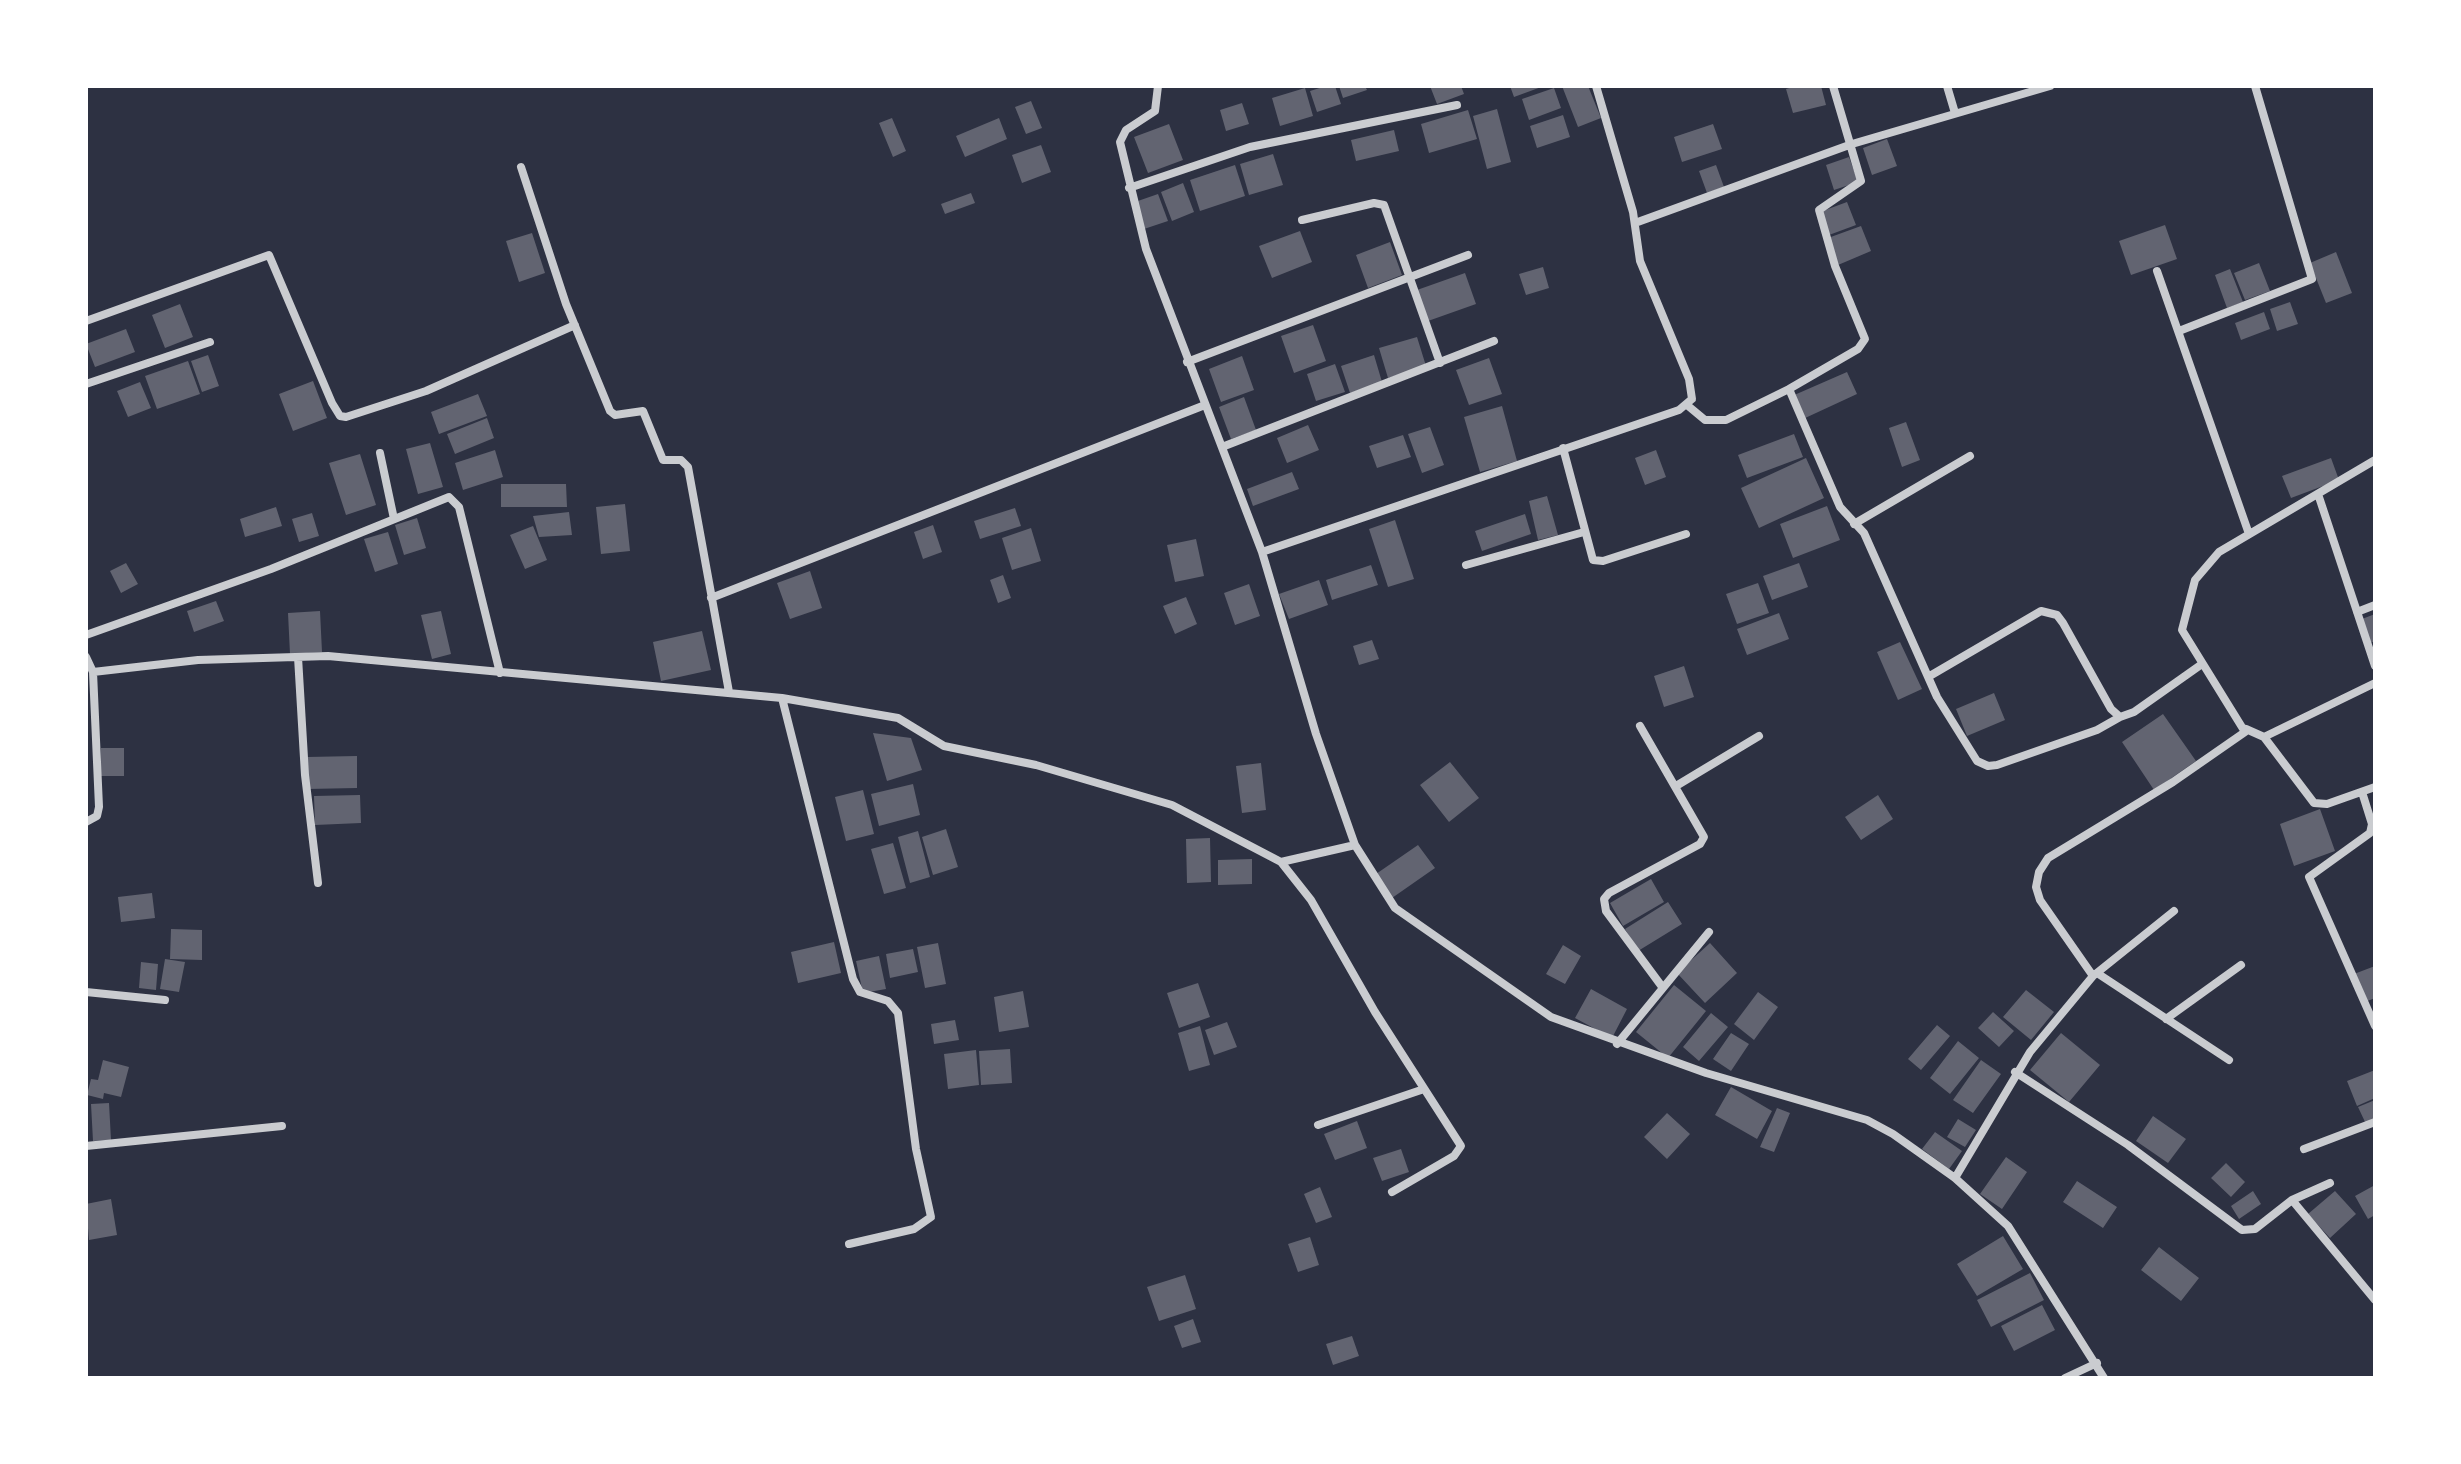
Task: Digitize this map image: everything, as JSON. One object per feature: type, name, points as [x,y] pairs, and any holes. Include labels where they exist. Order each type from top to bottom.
[{"type":"street","points":[[1158,86],[1155,111],[1121,135],[1129,188],[1146,249],[1262,552],[1316,734],[1355,845],[1395,908],[1551,1017],[1617,1044],[1867,1120],[1955,1178],[2019,1240],[2104,1378]]},
{"type":"street","points":[[1262,552],[1687,405],[1692,399],[1689,379],[1640,261],[1635,223],[1596,86]]},
{"type":"street","points":[[1687,405],[1705,420],[1717,422],[1789,389],[1858,349],[1865,339],[1835,266],[1819,210],[1823,204],[1859,185],[1852,144],[1833,86]]},
{"type":"street","points":[[1947,86],[1955,113]]},
{"type":"street","points":[[1635,223],[1852,144],[2050,86]]},
{"type":"street","points":[[2179,331],[2312,279],[2255,86]]},
{"type":"street","points":[[1129,188],[1250,147],[1457,105]]},
{"type":"street","points":[[521,167],[575,325],[612,414],[643,411],[660,457],[681,460],[688,467],[729,692]]},
{"type":"street","points":[[1302,220],[1374,203],[1384,205],[1440,363]]},
{"type":"street","points":[[86,321],[269,255],[332,403],[340,416],[346,417],[426,391],[575,325]]},
{"type":"street","points":[[1187,362],[1468,255]]},
{"type":"street","points":[[2157,271],[2249,534]]},
{"type":"street","points":[[1222,447],[1494,341]]},
{"type":"street","points":[[86,384],[210,342]]},
{"type":"street","points":[[1789,389],[1840,507],[1864,533],[1928,677],[1977,761],[1988,766],[2097,730],[2134,712],[2202,664]]},
{"type":"street","points":[[711,598],[1205,405]]},
{"type":"street","points":[[1563,448],[1584,532],[1591,555],[1597,562],[1686,534]]},
{"type":"street","points":[[380,453],[394,519]]},
{"type":"street","points":[[1854,524],[1970,456]]},
{"type":"street","points":[[2375,460],[2219,552],[2195,580],[2181,627],[2246,729],[2264,737],[2314,803],[2327,804],[2375,787]]},
{"type":"street","points":[[2318,494],[2375,666]]},
{"type":"street","points":[[86,635],[271,569],[449,497],[459,507],[500,673]]},
{"type":"street","points":[[1466,565],[1584,532]]},
{"type":"street","points":[[2357,612],[2375,605]]},
{"type":"street","points":[[1928,677],[2030,615],[2049,611],[2063,623],[2111,709],[2120,717]]},
{"type":"street","points":[[93,672],[184,661],[328,656],[782,698],[898,718],[944,746],[1036,765],[1172,805],[1281,862],[1311,900],[1461,1146],[1454,1156],[1392,1192]]},
{"type":"street","points":[[86,657],[93,672],[99,807],[97,816],[86,822]]},
{"type":"street","points":[[298,657],[305,775],[318,883]]},
{"type":"street","points":[[2264,737],[2375,683]]},
{"type":"street","points":[[782,698],[853,979],[860,992],[888,1001],[898,1013],[916,1149],[931,1217],[914,1229],[849,1244]]},
{"type":"street","points":[[1640,726],[1703,831],[1703,841],[1609,893],[1604,899],[1606,911],[1663,988]]},
{"type":"street","points":[[2229,1060],[2095,975],[2040,900],[2036,887],[2039,872],[2048,858],[2173,782],[2244,735],[2246,729]]},
{"type":"street","points":[[1676,786],[1759,736]]},
{"type":"street","points":[[2362,792],[2372,824],[2370,833],[2309,877],[2375,1026]]},
{"type":"street","points":[[1281,862],[1355,845]]},
{"type":"street","points":[[1955,1178],[2015,1072],[2095,975],[2174,911]]},
{"type":"street","points":[[1617,1044],[1709,932]]},
{"type":"street","points":[[2166,1019],[2241,965]]},
{"type":"street","points":[[86,992],[165,1000]]},
{"type":"street","points":[[2015,1072],[2128,1145],[2242,1230],[2255,1229],[2292,1200],[2330,1183]]},
{"type":"street","points":[[1318,1125],[1424,1089]]},
{"type":"street","points":[[2304,1149],[2375,1122]]},
{"type":"street","points":[[86,1146],[282,1126]]},
{"type":"street","points":[[2292,1200],[2375,1300]]},
{"type":"street","points":[[2065,1378],[2097,1363]]},
{"type":"building","points":[[1335,86],[1341,104],[1317,112],[1310,91]]},
{"type":"building","points":[[1339,86],[1365,86],[1367,90],[1343,98]]},
{"type":"building","points":[[1430,86],[1461,86],[1464,94],[1437,104]]},
{"type":"building","points":[[1510,86],[1544,86],[1514,97]]},
{"type":"building","points":[[1562,86],[1588,86],[1601,118],[1578,127]]},
{"type":"building","points":[[1821,86],[1826,105],[1793,113],[1786,89]]},
{"type":"building","points":[[1305,88],[1313,116],[1280,126],[1272,98]]},
{"type":"building","points":[[1554,88],[1561,108],[1529,120],[1522,99]]},
{"type":"building","points":[[1031,101],[1042,128],[1026,134],[1015,107]]},
{"type":"building","points":[[1242,103],[1249,124],[1226,131],[1220,110]]},
{"type":"building","points":[[1497,109],[1511,162],[1487,169],[1473,116]]},
{"type":"building","points":[[1468,110],[1477,139],[1429,153],[1421,124]]},
{"type":"building","points":[[1563,115],[1570,137],[1537,148],[1530,126]]},
{"type":"building","points":[[892,118],[906,151],[893,157],[879,123]]},
{"type":"building","points":[[999,118],[1007,139],[965,157],[956,136]]},
{"type":"building","points":[[1169,124],[1183,160],[1148,173],[1134,137]]},
{"type":"building","points":[[1713,124],[1722,149],[1682,162],[1674,137]]},
{"type":"building","points":[[1394,130],[1399,151],[1356,161],[1351,140]]},
{"type":"building","points":[[1887,139],[1897,166],[1872,175],[1863,148]]},
{"type":"building","points":[[1041,145],[1051,172],[1022,183],[1012,155]]},
{"type":"building","points":[[1273,154],[1283,185],[1249,195],[1240,164]]},
{"type":"building","points":[[1849,157],[1858,182],[1834,190],[1826,165]]},
{"type":"building","points":[[1235,165],[1245,196],[1200,211],[1190,180]]},
{"type":"building","points":[[1716,165],[1724,187],[1707,193],[1699,171]]},
{"type":"building","points":[[1183,183],[1194,212],[1172,221],[1161,192]]},
{"type":"building","points":[[971,193],[975,203],[945,214],[941,204]]},
{"type":"building","points":[[1158,194],[1168,221],[1144,229],[1135,202]]},
{"type":"building","points":[[1847,202],[1856,225],[1829,235],[1820,212]]},
{"type":"building","points":[[2165,225],[2177,259],[2131,275],[2119,241]]},
{"type":"building","points":[[1861,226],[1871,251],[1838,265],[1828,238]]},
{"type":"building","points":[[1300,231],[1312,262],[1272,278],[1259,246]]},
{"type":"building","points":[[532,233],[545,273],[519,282],[506,241]]},
{"type":"building","points":[[1390,242],[1402,275],[1368,288],[1356,255]]},
{"type":"building","points":[[2336,252],[2352,293],[2326,303],[2310,263]]},
{"type":"building","points":[[2259,263],[2270,291],[2245,300],[2234,273]]},
{"type":"building","points":[[1543,267],[1549,288],[1526,295],[1519,274]]},
{"type":"building","points":[[2230,269],[2243,302],[2227,308],[2215,275]]},
{"type":"building","points":[[1465,273],[1476,304],[1428,321],[1417,290]]},
{"type":"building","points":[[2290,302],[2298,324],[2277,331],[2270,309]]},
{"type":"building","points":[[180,304],[193,337],[165,348],[152,315]]},
{"type":"building","points":[[2264,312],[2270,329],[2241,340],[2235,323]]},
{"type":"building","points":[[1313,325],[1326,361],[1294,373],[1281,336]]},
{"type":"building","points":[[126,329],[135,352],[95,367],[86,344]]},
{"type":"building","points":[[1417,337],[1426,366],[1388,378],[1379,348]]},
{"type":"building","points":[[208,355],[219,386],[202,392],[191,361]]},
{"type":"building","points":[[1374,355],[1382,382],[1350,393],[1341,366]]},
{"type":"building","points":[[1242,356],[1254,390],[1221,402],[1209,369]]},
{"type":"building","points":[[1489,358],[1502,394],[1469,405],[1456,370]]},
{"type":"building","points":[[188,361],[200,394],[157,409],[145,376]]},
{"type":"building","points":[[1335,364],[1345,392],[1316,401],[1307,374]]},
{"type":"building","points":[[1847,372],[1857,394],[1803,419],[1792,396]]},
{"type":"building","points":[[313,381],[327,418],[293,431],[279,394]]},
{"type":"building","points":[[140,382],[151,408],[128,417],[117,391]]},
{"type":"building","points":[[478,394],[487,416],[439,434],[431,412]]},
{"type":"building","points":[[1244,397],[1256,430],[1231,439],[1219,407]]},
{"type":"building","points":[[1502,406],[1517,461],[1480,472],[1464,417]]},
{"type":"building","points":[[487,418],[494,438],[455,454],[447,434]]},
{"type":"building","points":[[1906,422],[1920,460],[1902,467],[1889,428]]},
{"type":"building","points":[[1308,425],[1319,450],[1287,463],[1277,438]]},
{"type":"building","points":[[1430,427],[1444,465],[1422,473],[1408,434]]},
{"type":"building","points":[[1794,434],[1803,457],[1747,478],[1738,455]]},
{"type":"building","points":[[1403,435],[1411,457],[1377,468],[1369,446]]},
{"type":"building","points":[[430,443],[443,487],[418,494],[406,449]]},
{"type":"building","points":[[495,450],[503,477],[463,490],[455,463]]},
{"type":"building","points":[[1656,450],[1666,477],[1645,485],[1635,458]]},
{"type":"building","points":[[360,454],[376,505],[346,515],[329,463]]},
{"type":"building","points":[[1806,458],[1824,498],[1759,528],[1741,488]]},
{"type":"building","points":[[2331,458],[2339,480],[2291,498],[2282,476]]},
{"type":"building","points":[[1292,472],[1299,489],[1253,506],[1247,489]]},
{"type":"building","points":[[501,484],[566,484],[567,507],[501,507]]},
{"type":"building","points":[[1547,496],[1558,535],[1538,540],[1529,501]]},
{"type":"building","points":[[625,504],[630,551],[601,554],[596,507]]},
{"type":"building","points":[[1827,506],[1840,540],[1793,558],[1780,524]]},
{"type":"building","points":[[276,507],[282,526],[245,537],[240,519]]},
{"type":"building","points":[[1015,508],[1021,526],[980,539],[974,521]]},
{"type":"building","points":[[569,512],[572,535],[539,537],[533,516]]},
{"type":"building","points":[[312,513],[319,536],[299,542],[292,519]]},
{"type":"building","points":[[1525,514],[1531,534],[1482,551],[1475,531]]},
{"type":"building","points":[[417,518],[426,548],[404,555],[395,525]]},
{"type":"building","points":[[1395,520],[1414,579],[1388,587],[1369,529]]},
{"type":"building","points":[[933,525],[942,552],[923,559],[914,532]]},
{"type":"building","points":[[533,526],[547,560],[525,569],[510,535]]},
{"type":"building","points":[[1031,528],[1041,561],[1012,570],[1002,538]]},
{"type":"building","points":[[388,532],[398,564],[375,572],[364,539]]},
{"type":"building","points":[[1196,539],[1204,576],[1175,582],[1167,545]]},
{"type":"building","points":[[126,563],[138,584],[121,593],[110,571]]},
{"type":"building","points":[[1799,563],[1808,587],[1772,600],[1763,576]]},
{"type":"building","points":[[1371,565],[1378,585],[1332,600],[1326,580]]},
{"type":"building","points":[[810,571],[822,608],[790,619],[777,583]]},
{"type":"building","points":[[1003,575],[1011,598],[998,603],[990,580]]},
{"type":"building","points":[[1319,580],[1328,605],[1289,619],[1279,594]]},
{"type":"building","points":[[1758,583],[1769,613],[1737,624],[1726,594]]},
{"type":"building","points":[[1249,584],[1260,616],[1235,625],[1224,593]]},
{"type":"building","points":[[1186,597],[1197,624],[1175,634],[1163,606]]},
{"type":"building","points":[[216,601],[224,621],[194,632],[187,611]]},
{"type":"building","points":[[320,611],[322,652],[290,654],[288,613]]},
{"type":"building","points":[[441,611],[451,654],[432,659],[421,615]]},
{"type":"building","points":[[1779,613],[1789,639],[1747,655],[1737,629]]},
{"type":"building","points":[[2375,614],[2375,641],[2370,643],[2362,619]]},
{"type":"building","points":[[702,631],[711,670],[661,681],[653,642]]},
{"type":"building","points":[[1372,640],[1379,659],[1359,665],[1353,646]]},
{"type":"building","points":[[1900,642],[1922,689],[1898,700],[1877,652]]},
{"type":"building","points":[[1684,666],[1694,697],[1664,707],[1654,676]]},
{"type":"building","points":[[1994,693],[2005,720],[1967,736],[1956,709]]},
{"type":"building","points":[[2163,714],[2196,761],[2154,790],[2122,742]]},
{"type":"building","points":[[873,733],[911,738],[922,770],[887,781]]},
{"type":"building","points":[[101,748],[124,748],[124,776],[101,776]]},
{"type":"building","points":[[357,756],[357,788],[307,789],[307,757]]},
{"type":"building","points":[[1450,762],[1479,798],[1449,822],[1420,785]]},
{"type":"building","points":[[1261,763],[1266,810],[1242,813],[1236,766]]},
{"type":"building","points":[[913,784],[920,815],[879,826],[871,794]]},
{"type":"building","points":[[863,790],[874,834],[846,841],[835,797]]},
{"type":"building","points":[[360,795],[361,823],[315,825],[314,796]]},
{"type":"building","points":[[1878,795],[1893,819],[1861,840],[1845,817]]},
{"type":"building","points":[[2320,809],[2335,851],[2294,866],[2280,824]]},
{"type":"building","points":[[946,829],[958,867],[933,875],[922,837]]},
{"type":"building","points":[[918,831],[930,877],[910,883],[898,837]]},
{"type":"building","points":[[1210,838],[1211,882],[1187,883],[1186,839]]},
{"type":"building","points":[[893,843],[906,888],[884,894],[871,849]]},
{"type":"building","points":[[1418,845],[1435,868],[1392,898],[1376,874]]},
{"type":"building","points":[[1252,859],[1252,884],[1218,885],[1218,860]]},
{"type":"building","points":[[1651,879],[1664,902],[1623,926],[1610,903]]},
{"type":"building","points":[[152,893],[155,918],[121,922],[118,897]]},
{"type":"building","points":[[1668,902],[1682,924],[1638,951],[1625,929]]},
{"type":"building","points":[[171,929],[202,930],[202,960],[170,959]]},
{"type":"building","points":[[834,942],[841,973],[798,983],[791,952]]},
{"type":"building","points":[[938,943],[946,984],[925,988],[917,947]]},
{"type":"building","points":[[1710,943],[1737,973],[1705,1003],[1677,973]]},
{"type":"building","points":[[1563,945],[1581,956],[1565,984],[1546,974]]},
{"type":"building","points":[[913,949],[918,972],[890,978],[886,954]]},
{"type":"building","points":[[879,956],[886,989],[863,993],[856,961]]},
{"type":"building","points":[[165,959],[185,962],[179,992],[160,989]]},
{"type":"building","points":[[141,962],[158,964],[156,990],[139,988]]},
{"type":"building","points":[[2375,966],[2375,998],[2365,1002],[2354,974]]},
{"type":"building","points":[[1198,983],[1210,1017],[1179,1028],[1167,993]]},
{"type":"building","points":[[1674,985],[1706,1011],[1668,1058],[1636,1032]]},
{"type":"building","points":[[1591,989],[1627,1009],[1612,1038],[1575,1018]]},
{"type":"building","points":[[2026,990],[2054,1012],[2031,1040],[2003,1017]]},
{"type":"building","points":[[1023,991],[1029,1027],[999,1032],[994,997]]},
{"type":"building","points":[[1758,992],[1778,1007],[1754,1040],[1734,1024]]},
{"type":"building","points":[[1993,1012],[2014,1031],[1999,1047],[1978,1028]]},
{"type":"building","points":[[1711,1013],[1728,1027],[1699,1061],[1683,1047]]},
{"type":"building","points":[[955,1020],[959,1040],[934,1044],[931,1024]]},
{"type":"building","points":[[1227,1022],[1237,1047],[1214,1055],[1205,1030]]},
{"type":"building","points":[[1937,1025],[1950,1036],[1921,1070],[1908,1059]]},
{"type":"building","points":[[1200,1026],[1210,1065],[1189,1071],[1178,1033]]},
{"type":"building","points":[[1731,1033],[1749,1044],[1731,1071],[1713,1059]]},
{"type":"building","points":[[2061,1033],[2100,1065],[2069,1102],[2030,1070]]},
{"type":"building","points":[[1958,1041],[1979,1058],[1950,1094],[1930,1078]]},
{"type":"building","points":[[1010,1049],[1012,1083],[981,1085],[979,1051]]},
{"type":"building","points":[[976,1050],[979,1085],[948,1089],[944,1054]]},
{"type":"building","points":[[103,1060],[129,1067],[121,1097],[104,1093],[103,1099],[87,1095],[91,1079],[98,1080]]},
{"type":"building","points":[[1981,1060],[2001,1074],[1973,1113],[1953,1100]]},
{"type":"building","points":[[2375,1070],[2375,1098],[2357,1106],[2347,1081]]},
{"type":"building","points":[[1731,1087],[1772,1111],[1757,1139],[1715,1115]]},
{"type":"building","points":[[2375,1100],[2375,1121],[2366,1124],[2358,1107]]},
{"type":"building","points":[[109,1103],[111,1140],[93,1141],[91,1104]]},
{"type":"building","points":[[1777,1108],[1790,1113],[1774,1152],[1760,1147]]},
{"type":"building","points":[[1667,1113],[1690,1134],[1667,1159],[1644,1137]]},
{"type":"building","points":[[2153,1116],[2186,1139],[2168,1163],[2136,1141]]},
{"type":"building","points":[[1958,1119],[1976,1130],[1965,1147],[1947,1137]]},
{"type":"building","points":[[1357,1121],[1367,1148],[1335,1160],[1324,1134]]},
{"type":"building","points":[[1935,1132],[1962,1151],[1949,1169],[1922,1149]]},
{"type":"building","points":[[1401,1149],[1409,1172],[1382,1181],[1373,1158]]},
{"type":"building","points":[[2006,1157],[2027,1172],[2002,1209],[1980,1194]]},
{"type":"building","points":[[2226,1163],[2245,1182],[2231,1197],[2211,1178]]},
{"type":"building","points":[[2077,1181],[2117,1207],[2103,1228],[2063,1202]]},
{"type":"building","points":[[2375,1185],[2375,1215],[2368,1219],[2355,1196]]},
{"type":"building","points":[[1320,1187],[1332,1217],[1316,1223],[1304,1194]]},
{"type":"building","points":[[2253,1191],[2261,1204],[2239,1219],[2231,1206]]},
{"type":"building","points":[[2335,1191],[2356,1214],[2330,1238],[2308,1214]]},
{"type":"building","points":[[111,1199],[117,1235],[89,1240],[86,1204]]},
{"type":"building","points":[[2003,1236],[2023,1269],[1977,1296],[1957,1264]]},
{"type":"building","points":[[1310,1237],[1319,1265],[1298,1272],[1288,1244]]},
{"type":"building","points":[[2159,1247],[2199,1278],[2181,1301],[2141,1270]]},
{"type":"building","points":[[2030,1273],[2044,1300],[1991,1327],[1977,1300]]},
{"type":"building","points":[[1185,1275],[1196,1309],[1159,1321],[1147,1287]]},
{"type":"building","points":[[2042,1305],[2055,1330],[2014,1351],[2001,1326]]},
{"type":"building","points":[[1193,1319],[1201,1342],[1182,1348],[1174,1326]]},
{"type":"building","points":[[1352,1336],[1359,1356],[1333,1365],[1326,1344]]}]
